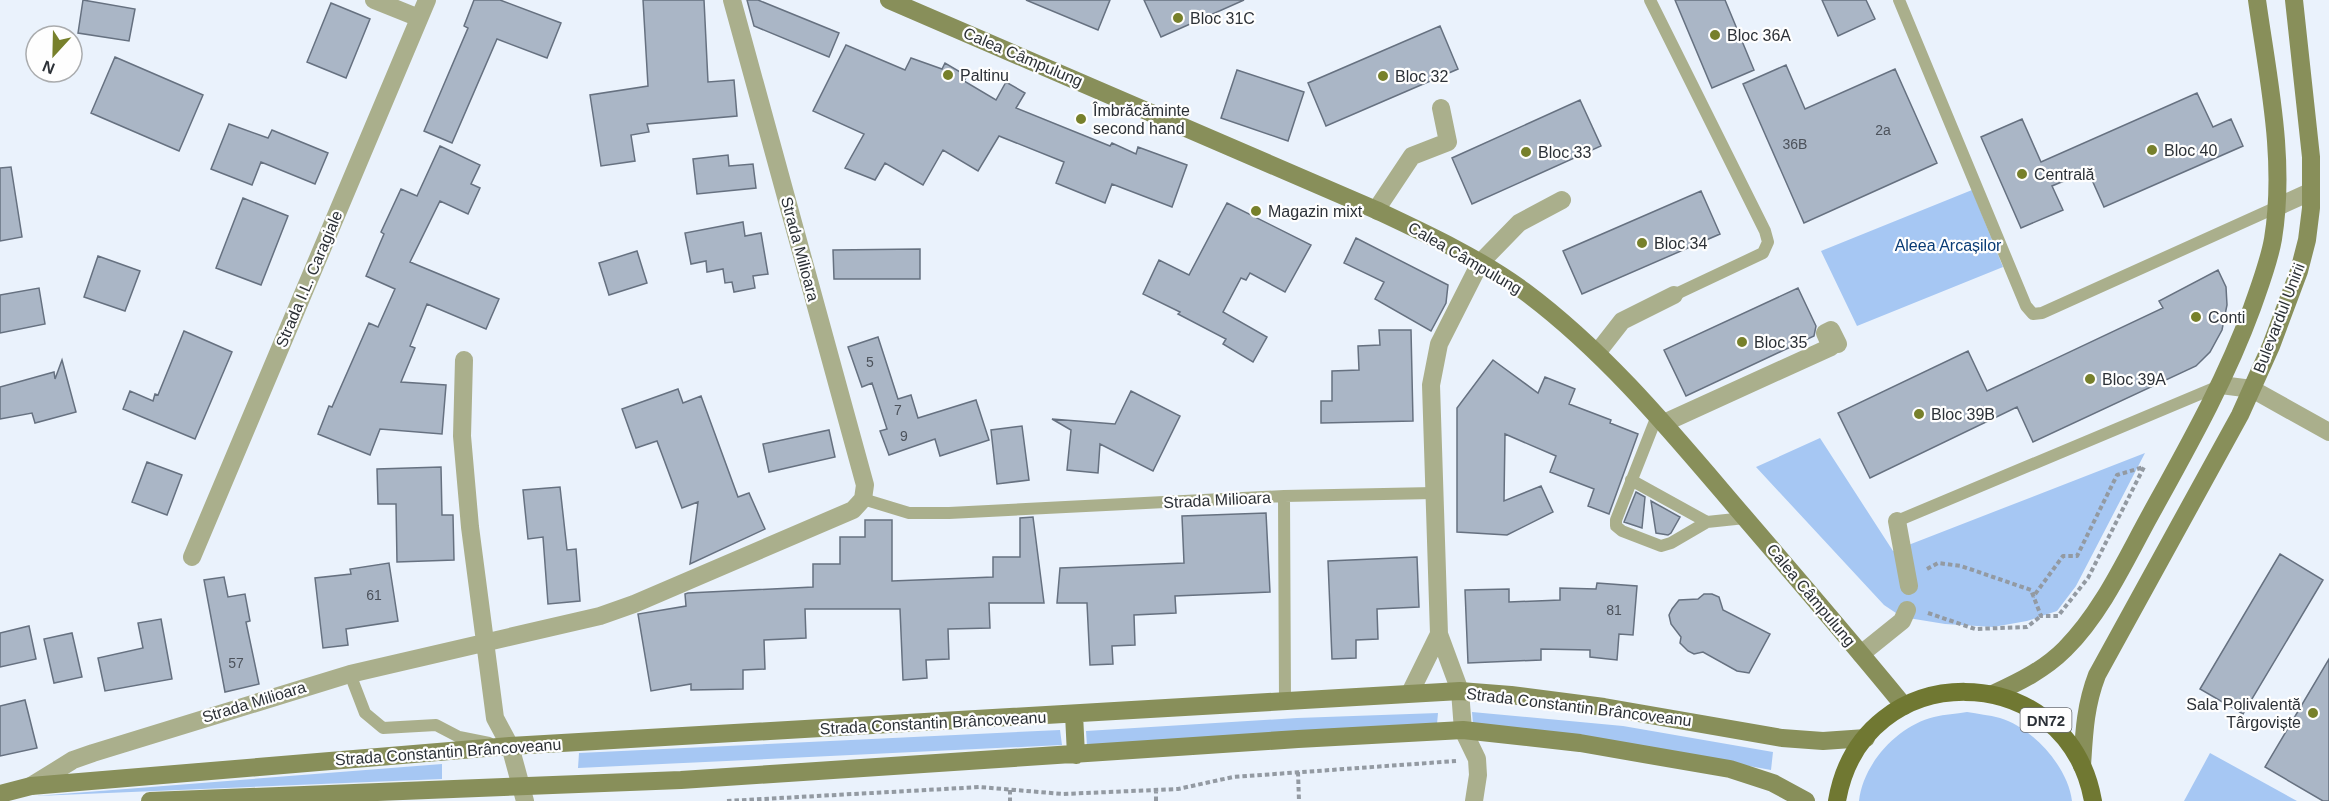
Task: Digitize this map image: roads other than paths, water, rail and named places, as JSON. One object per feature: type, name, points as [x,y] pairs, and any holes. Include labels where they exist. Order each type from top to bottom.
[{"type":"main road","name":"Calea Câmpulung","points":[[889,0],[1422,231],[1523,290],[1597,353],[1660,420],[1904,706]]},
{"type":"main road","name":"Bulevardul Unirii","points":[[1993,694],[2022,681],[2043,668],[2065,649],[2080,631],[2111,585],[2221,386],[2242,335],[2273,240],[2279,174],[2257,0]]},
{"type":"main road","name":"Bulevardul Unirii","points":[[2082,766],[2085,715],[2089,694],[2133,607],[2253,389],[2299,271],[2307,240],[2311,157],[2295,0]]},
{"type":"main road","name":"Strada Constantin Brâncoveanu","points":[[0,794],[31,786],[508,746],[1460,691],[1604,707],[1782,738],[1823,741],[1866,738]]},
{"type":"main road","name":"DN72","points":[[1837,801],[1845,772],[1866,738],[1881,722],[1904,706],[1940,693],[1966,691],[1993,694],[2018,702],[2049,722],[2070,744],[2082,766],[2093,801]]},
{"type":"main road","points":[[1074,714],[1076,755]]},
{"type":"main road","name":"Strada Constantin Brâncoveanu","points":[[150,801],[523,794],[681,780],[1463,730],[1568,742],[1730,769],[1773,783],[1806,801]]},
{"type":"main road","points":[[0,800],[6,801]]},
{"type":"street","points":[[374,0],[419,18]]},
{"type":"street","name":"Strada I.L. Caragiale","points":[[192,557],[427,0]]},
{"type":"street","name":"Strada Milioara","points":[[31,786],[73,760],[350,674],[600,616],[634,604],[853,510],[864,499],[864,485],[732,0]]},
{"type":"street","points":[[1376,210],[1412,156],[1448,142],[1441,108]]},
{"type":"street","points":[[2277,207],[2310,192]]},
{"type":"street","points":[[1474,801],[1478,775],[1477,759],[1463,730],[1460,691],[1439,634],[1431,385],[1435,356],[1443,334],[1480,263],[1519,223],[1562,200]]},
{"type":"street","points":[[1597,353],[1622,321],[1674,295]]},
{"type":"street","points":[[1660,420],[1831,347],[1824,333],[1831,330],[1838,344]]},
{"type":"street","points":[[464,360],[462,436],[470,527],[495,718],[508,746],[523,794]]},
{"type":"street","points":[[2221,386],[2253,389],[2329,432]]},
{"type":"street","points":[[1897,521],[1909,586]]},
{"type":"street","points":[[1861,654],[1902,621],[1907,610]]},
{"type":"street","points":[[1410,693],[1439,634]]},
{"type":"lane","points":[[1650,0],[1765,231],[1768,242],[1763,253],[1674,295]]},
{"type":"lane","points":[[1899,0],[2026,306],[2033,314],[2042,313],[2277,207]]},
{"type":"lane","points":[[1897,521],[2221,386]]},
{"type":"lane","points":[[1660,420],[1630,480],[1616,526],[1622,531],[1661,546],[1671,543],[1707,522],[1745,518]]},
{"type":"lane","points":[[1630,480],[1707,522]]},
{"type":"lane","name":"Strada Milioara","points":[[864,499],[909,513],[949,513],[1284,496],[1434,493]]},
{"type":"lane","name":"Strada Milioara","points":[[1284,496],[1285,701]]},
{"type":"lane","points":[[350,674],[365,713],[383,728],[436,725],[459,737],[508,746]]},
{"type":"place","name":"Bloc 31C","points":[[1178,18]]},
{"type":"place","name":"Bloc 36A","points":[[1715,35]]},
{"type":"place","name":"Paltinu","points":[[948,75]]},
{"type":"place","name":"Bloc 32","points":[[1383,76]]},
{"type":"place","name":"Îmbrăcăminte second hand","points":[[1081,119]]},
{"type":"place","name":"Bloc 40","points":[[2152,150]]},
{"type":"place","name":"Bloc 33","points":[[1526,152]]},
{"type":"place","name":"Centrală","points":[[2022,174]]},
{"type":"place","name":"Magazin mixt","points":[[1256,211]]},
{"type":"place","name":"Bloc 34","points":[[1642,243]]},
{"type":"place","name":"Conti","points":[[2196,317]]},
{"type":"place","name":"Bloc 35","points":[[1742,342]]},
{"type":"place","name":"Bloc 39A","points":[[2090,379]]},
{"type":"place","name":"Bloc 39B","points":[[1919,414]]},
{"type":"place","name":"Sala Polivalentă Târgoviște","points":[[2313,713]]},
{"type":"park label","name":"Aleea Arcașilor","points":[[1948,245]]}]
